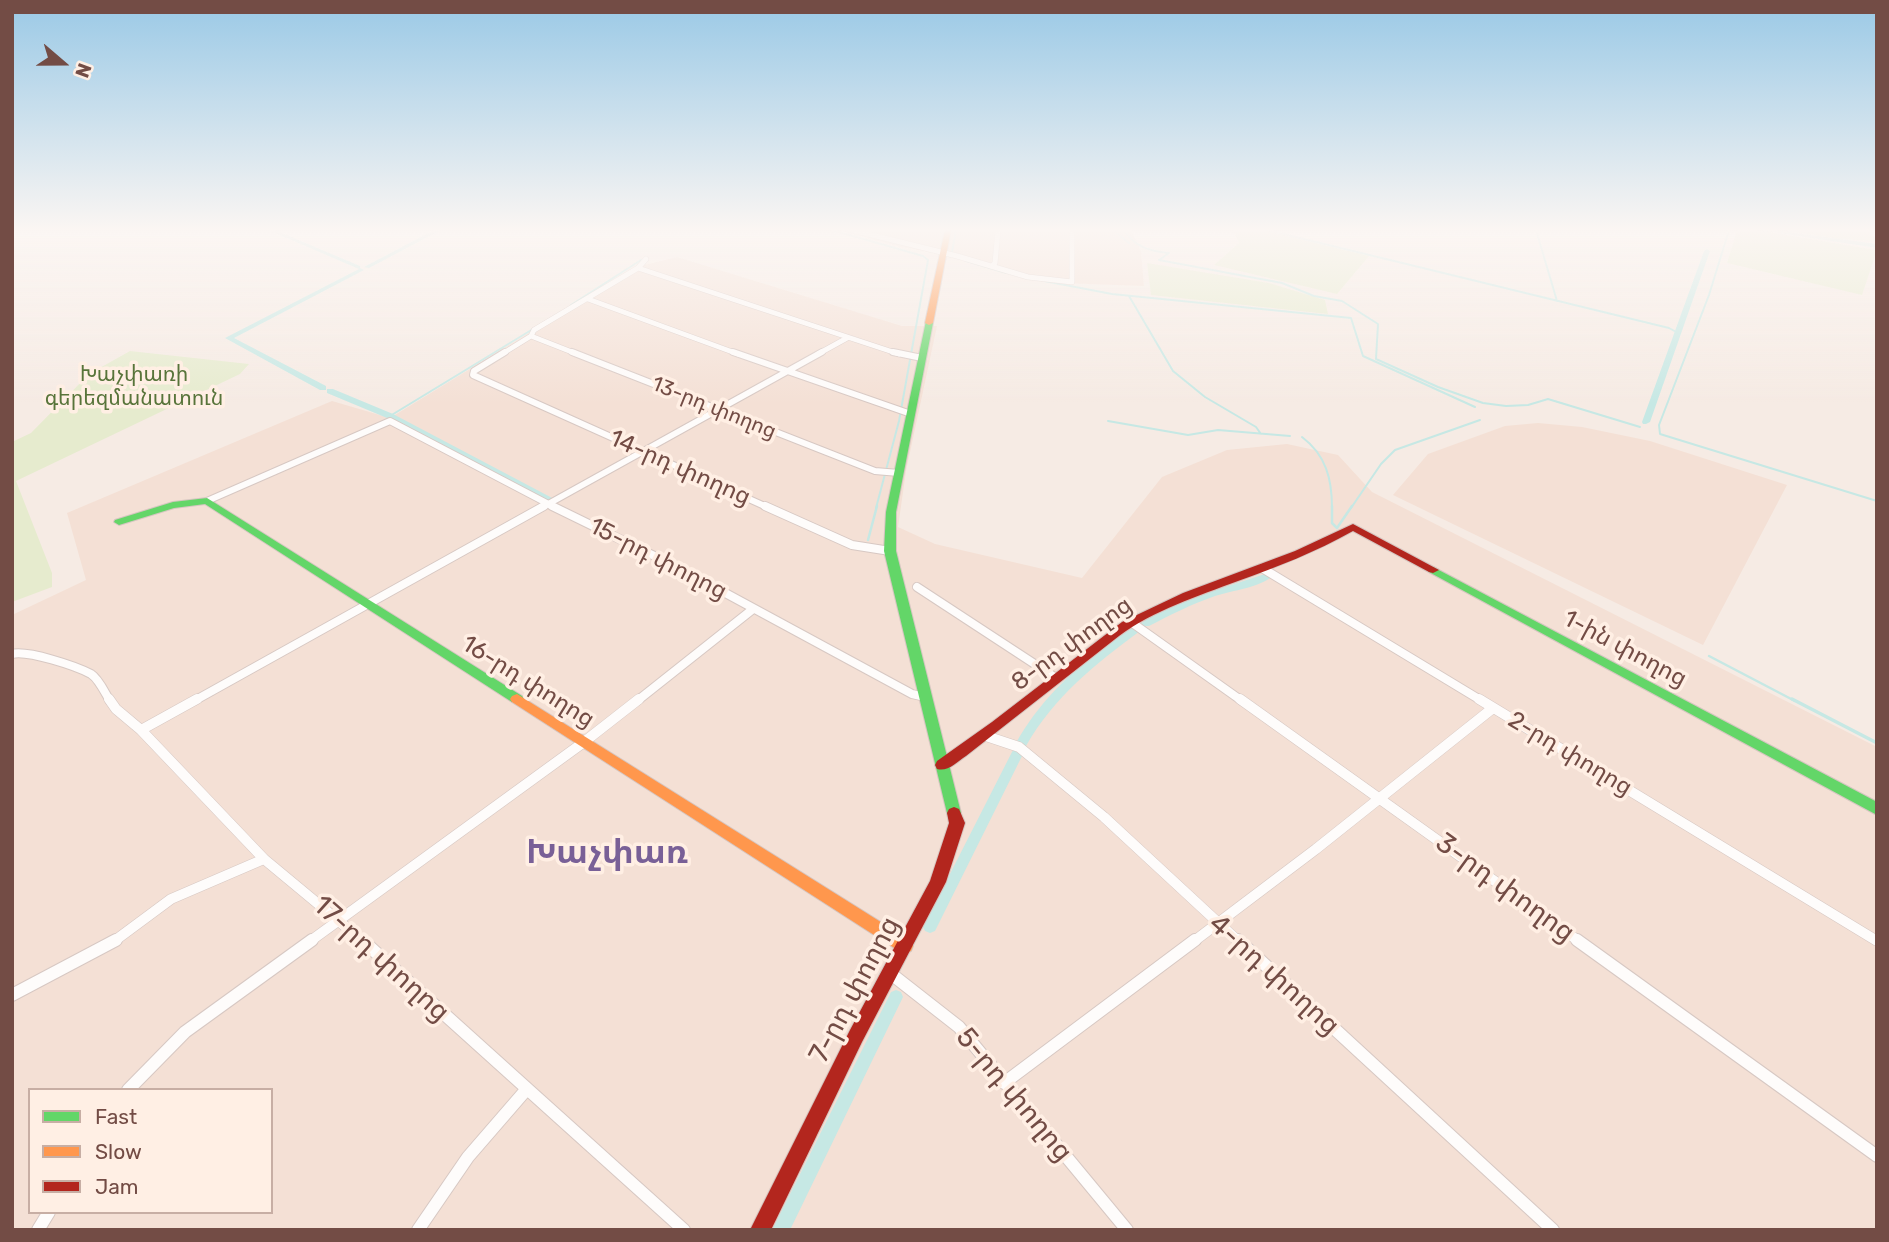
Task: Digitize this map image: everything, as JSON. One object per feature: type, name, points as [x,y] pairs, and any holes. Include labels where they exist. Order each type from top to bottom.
[{"type":"street","points":[[531,336],[534,330],[606,288]]},
{"type":"street","points":[[698,288],[847,338],[920,358]]},
{"type":"street","name":"7-րդ փողոց","points":[[760,1230],[890,973],[937,887],[952,848],[957,823],[890,551],[891,512],[935,288]]},
{"type":"street","points":[[588,299],[896,411],[909,413]]},
{"type":"street","name":"14-րդ փողոց","points":[[531,336],[474,371],[473,375],[852,545],[890,551]]},
{"type":"street","name":"13-րդ փողոց","points":[[531,336],[570,349],[719,411],[875,471],[899,473]]},
{"type":"street","points":[[141,730],[847,338]]},
{"type":"street","name":"15-րդ փողոց","points":[[207,501],[390,421],[550,505],[681,569],[912,694],[925,697]]},
{"type":"street","points":[[118,522],[189,502],[207,501]]},
{"type":"street","name":"16-րդ փողոց","points":[[207,501],[905,946]]},
{"type":"street","name":"8-րդ փողոց","points":[[942,765],[986,737],[1056,678],[1131,622],[1174,601],[1319,547],[1353,527]]},
{"type":"street","name":"1-ին փողոց","points":[[1353,527],[1877,809]]},
{"type":"street","name":"2-րդ փողոց","points":[[1262,568],[1811,898],[1877,942]]},
{"type":"street","points":[[918,587],[1056,678]]},
{"type":"street","points":[[130,1088],[185,1032],[584,742],[753,609]]},
{"type":"street","name":"3-րդ փողոց","points":[[1131,622],[1877,1156]]},
{"type":"street","name":"17-րդ փողոց","points":[[12,654],[21,652],[37,656],[93,676],[116,709],[141,730],[264,859],[339,919],[684,1230]]},
{"type":"street","points":[[1004,1083],[1316,849],[1493,708]]},
{"type":"street","name":"4-րդ փողոց","points":[[986,737],[1019,747],[1104,817],[1216,923],[1553,1230]]},
{"type":"street","points":[[12,995],[110,944],[171,899],[264,859]]},
{"type":"street","name":"5-րդ փողոց","points":[[890,973],[959,1027],[1127,1230]]},
{"type":"street","points":[[418,1230],[430,1209],[483,1137],[526,1090]]},
{"type":"street","points":[[38,1230],[48,1214]]},
{"type":"shaded area","name":"Խաչփառ","points":[[602,288],[778,288],[902,326],[937,326],[906,471],[898,527],[935,544],[1082,578],[1162,477],[1227,450],[1287,444],[1338,455],[1372,492],[1877,747],[1877,1230],[12,1230],[12,615],[86,580],[67,513],[332,401],[390,418]]},
{"type":"shaded area","points":[[1538,423],[1582,427],[1650,441],[1787,485],[1703,645],[1393,495],[1428,454],[1505,426]]},
{"type":"green space","points":[[1150,288],[1285,288],[1325,300],[1328,314],[1151,295]]},
{"type":"green space","points":[[1311,288],[1342,288],[1337,294]]},
{"type":"green space","points":[[1832,288],[1864,288],[1862,295]]},
{"type":"green space","name":"Խաչփառի գերեզմանատուն","points":[[130,351],[249,364],[240,374],[16,481],[52,573],[52,587],[12,602],[12,442],[31,433],[89,374]]},
{"type":"waterway","points":[[229,338],[326,288]]},
{"type":"waterway","points":[[571,305],[598,288]]},
{"type":"waterway","points":[[876,508],[899,421],[923,288]]},
{"type":"waterway","points":[[1080,288],[1112,294],[1351,318],[1363,356],[1475,407]]},
{"type":"waterway","points":[[1294,288],[1314,296],[1342,301],[1378,324],[1376,359],[1438,387],[1483,403],[1506,406],[1528,405],[1548,399],[1640,427]]},
{"type":"waterway","points":[[1505,288],[1557,301]]},
{"type":"waterway","points":[[1553,288],[1557,301]]},
{"type":"waterway","points":[[1646,422],[1694,288]]},
{"type":"waterway","points":[[1711,288],[1659,425],[1660,434],[1877,501]]},
{"type":"waterway","points":[[1129,296],[1173,371],[1205,397],[1256,427],[1261,434]]},
{"type":"waterway","points":[[1557,301],[1669,328],[1678,333]]},
{"type":"waterway","points":[[390,416],[533,329]]},
{"type":"waterway","points":[[234,340],[323,388]]},
{"type":"waterway","points":[[330,391],[390,416],[551,500]]},
{"type":"waterway","points":[[1351,508],[1381,464],[1395,450],[1480,420]]},
{"type":"waterway","points":[[1108,421],[1188,435],[1218,430],[1261,434]]},
{"type":"waterway","points":[[1261,434],[1290,436]]},
{"type":"waterway","points":[[1302,437],[1317,452],[1326,468],[1331,487],[1332,508]]},
{"type":"waterway","points":[[868,540],[877,506]]},
{"type":"waterway","points":[[1332,508],[1332,523],[1337,528],[1352,506]]},
{"type":"waterway","points":[[1145,624],[1201,598],[1268,576]]},
{"type":"waterway","points":[[1022,743],[1032,725],[1057,694],[1087,666],[1136,629]]},
{"type":"waterway","points":[[1709,656],[1795,701]]},
{"type":"waterway","points":[[1792,699],[1877,743]]},
{"type":"waterway","points":[[930,927],[1018,752]]},
{"type":"waterway","points":[[781,1230],[896,997]]},
{"type":"traffic: fast","points":[[929,323],[891,512],[890,551],[954,813]]},
{"type":"traffic: fast","points":[[119,522],[173,505],[207,501],[517,699]]},
{"type":"traffic: fast","points":[[1433,570],[1877,809]]},
{"type":"traffic: slow","points":[[929,323],[936,288]]},
{"type":"traffic: slow","points":[[517,699],[905,946]]},
{"type":"traffic: jam","points":[[942,765],[1127,625],[1188,596],[1300,554],[1353,527],[1433,570]]},
{"type":"traffic: jam","points":[[760,1230],[856,1036],[938,882],[957,823],[954,813]]},
{"type":"district","name":"Խաչփառ","points":[[607,853]]}]
